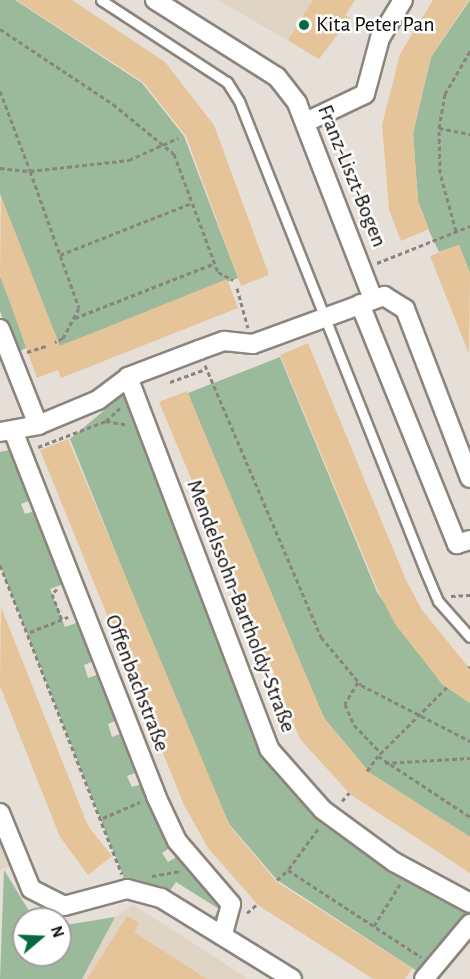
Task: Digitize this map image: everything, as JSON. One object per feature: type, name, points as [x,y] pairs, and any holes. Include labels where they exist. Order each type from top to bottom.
[{"type":"street","name":"Franz-Liszt-Bogen","points":[[155,0],[277,77],[306,122],[363,269],[366,301],[457,544],[470,540]]},
{"type":"street","points":[[306,122],[365,94],[380,38],[403,0]]},
{"type":"street","points":[[7,433],[38,425],[98,400],[128,377],[199,350],[224,341],[253,344],[384,296],[405,309],[470,478]]},
{"type":"street","points":[[0,329],[38,425]]},
{"type":"street","name":"Mendelssohn-Bartholdy-Straße","points":[[128,377],[269,749],[329,814],[408,870],[470,903]]},
{"type":"street","name":"Offenbachstraße","points":[[7,433],[84,611],[156,796],[177,841],[231,904],[223,934]]},
{"type":"street","points":[[0,813],[31,889],[64,906],[127,889],[161,898],[223,934],[292,979]]},
{"type":"street","points":[[430,973],[470,924]]},
{"type":"lane","points":[[101,0],[227,82],[239,101],[323,318],[438,601],[470,637]]},
{"type":"path","points":[[0,29],[112,105],[158,146],[174,154],[218,272],[233,280]]},
{"type":"path","points":[[456,231],[440,173],[439,128],[446,94],[470,51]]},
{"type":"path","points":[[0,91],[79,308],[63,338],[55,342]]},
{"type":"path","points":[[439,128],[470,134]]},
{"type":"path","points":[[0,168],[30,171],[129,160],[178,138]]},
{"type":"path","points":[[60,255],[192,203]]},
{"type":"path","points":[[363,269],[470,226]]},
{"type":"path","points":[[73,319],[215,263]]},
{"type":"path","points":[[237,288],[243,312]]},
{"type":"path","points":[[43,346],[48,345]]},
{"type":"path","points":[[199,350],[304,609],[358,682],[470,741]]},
{"type":"path","points":[[0,565],[30,632],[103,818],[127,889]]},
{"type":"path","points":[[30,632],[84,611]]},
{"type":"path","points":[[358,682],[345,704],[354,725],[380,754],[385,763],[470,817]]},
{"type":"path","points":[[367,771],[380,754],[421,716],[447,687]]},
{"type":"path","points":[[385,763],[470,758]]},
{"type":"path","points":[[103,818],[156,796]]},
{"type":"path","points":[[277,880],[288,870],[329,814]]},
{"type":"path","points":[[146,877],[200,868]]},
{"type":"path","points":[[288,870],[374,926],[430,973]]},
{"type":"path","points":[[374,926],[408,870]]},
{"type":"shaded area","name":"Kita Peter Pan","points":[[218,0],[355,0],[346,15],[350,18],[319,59]]},
{"type":"shaded area","points":[[0,813],[18,860],[0,871]]},
{"type":"shaded area","points":[[133,905],[248,979],[82,979],[115,917]]},
{"type":"green space","points":[[0,0],[15,0],[142,83],[184,136],[238,278],[57,347],[0,194]]},
{"type":"green space","points":[[470,0],[470,273],[459,245],[439,252],[429,231],[418,201],[413,133],[431,57]]},
{"type":"green space","points":[[0,276],[28,347],[16,353],[0,311]]},
{"type":"green space","points":[[280,357],[377,592],[442,684],[470,703],[470,837],[370,773],[324,718],[234,510],[188,393]]},
{"type":"green space","points":[[132,387],[269,749],[323,810],[470,903],[470,924],[426,977],[277,880],[230,825],[213,794],[70,439]]},
{"type":"green space","points":[[14,449],[34,499],[21,504],[25,514],[38,510],[66,583],[50,589],[65,627],[82,621],[97,660],[84,665],[88,678],[102,673],[120,719],[108,724],[112,737],[125,732],[140,771],[127,776],[132,787],[145,783],[174,845],[162,853],[168,862],[180,855],[223,908],[219,920],[212,921],[219,909],[176,882],[169,892],[125,881],[0,565],[0,452]]},
{"type":"green space","points":[[4,870],[27,907],[12,907],[12,967],[72,967],[72,924],[115,917],[82,979],[0,979]]},
{"type":"building","points":[[16,0],[72,0],[165,62],[214,125],[269,275],[241,286],[186,136],[143,82]]},
{"type":"building","points":[[313,0],[355,0],[345,15],[350,18],[319,59],[288,40]]},
{"type":"building","points":[[433,0],[469,0],[431,57],[413,133],[418,201],[429,229],[401,241],[389,210],[382,125],[400,54]]},
{"type":"building","points":[[1,196],[60,346],[227,279],[238,308],[61,378],[58,370],[37,378],[0,275]]},
{"type":"building","points":[[459,245],[470,273],[469,354],[430,256]]},
{"type":"building","points":[[308,343],[406,580],[422,610],[470,669],[470,703],[442,684],[395,624],[378,591],[280,355]]},
{"type":"building","points":[[187,391],[324,718],[370,773],[470,837],[470,873],[351,795],[300,739],[159,402]]},
{"type":"building","points":[[68,439],[230,826],[277,882],[412,968],[405,979],[373,979],[258,905],[208,848],[184,805],[40,450]]},
{"type":"building","points":[[1,607],[88,826],[112,856],[88,875],[60,837],[0,686]]},
{"type":"building","points":[[127,916],[139,923],[134,932],[207,979],[87,979]]},
{"type":"place","name":"Kita Peter Pan","points":[[304,25]]}]
